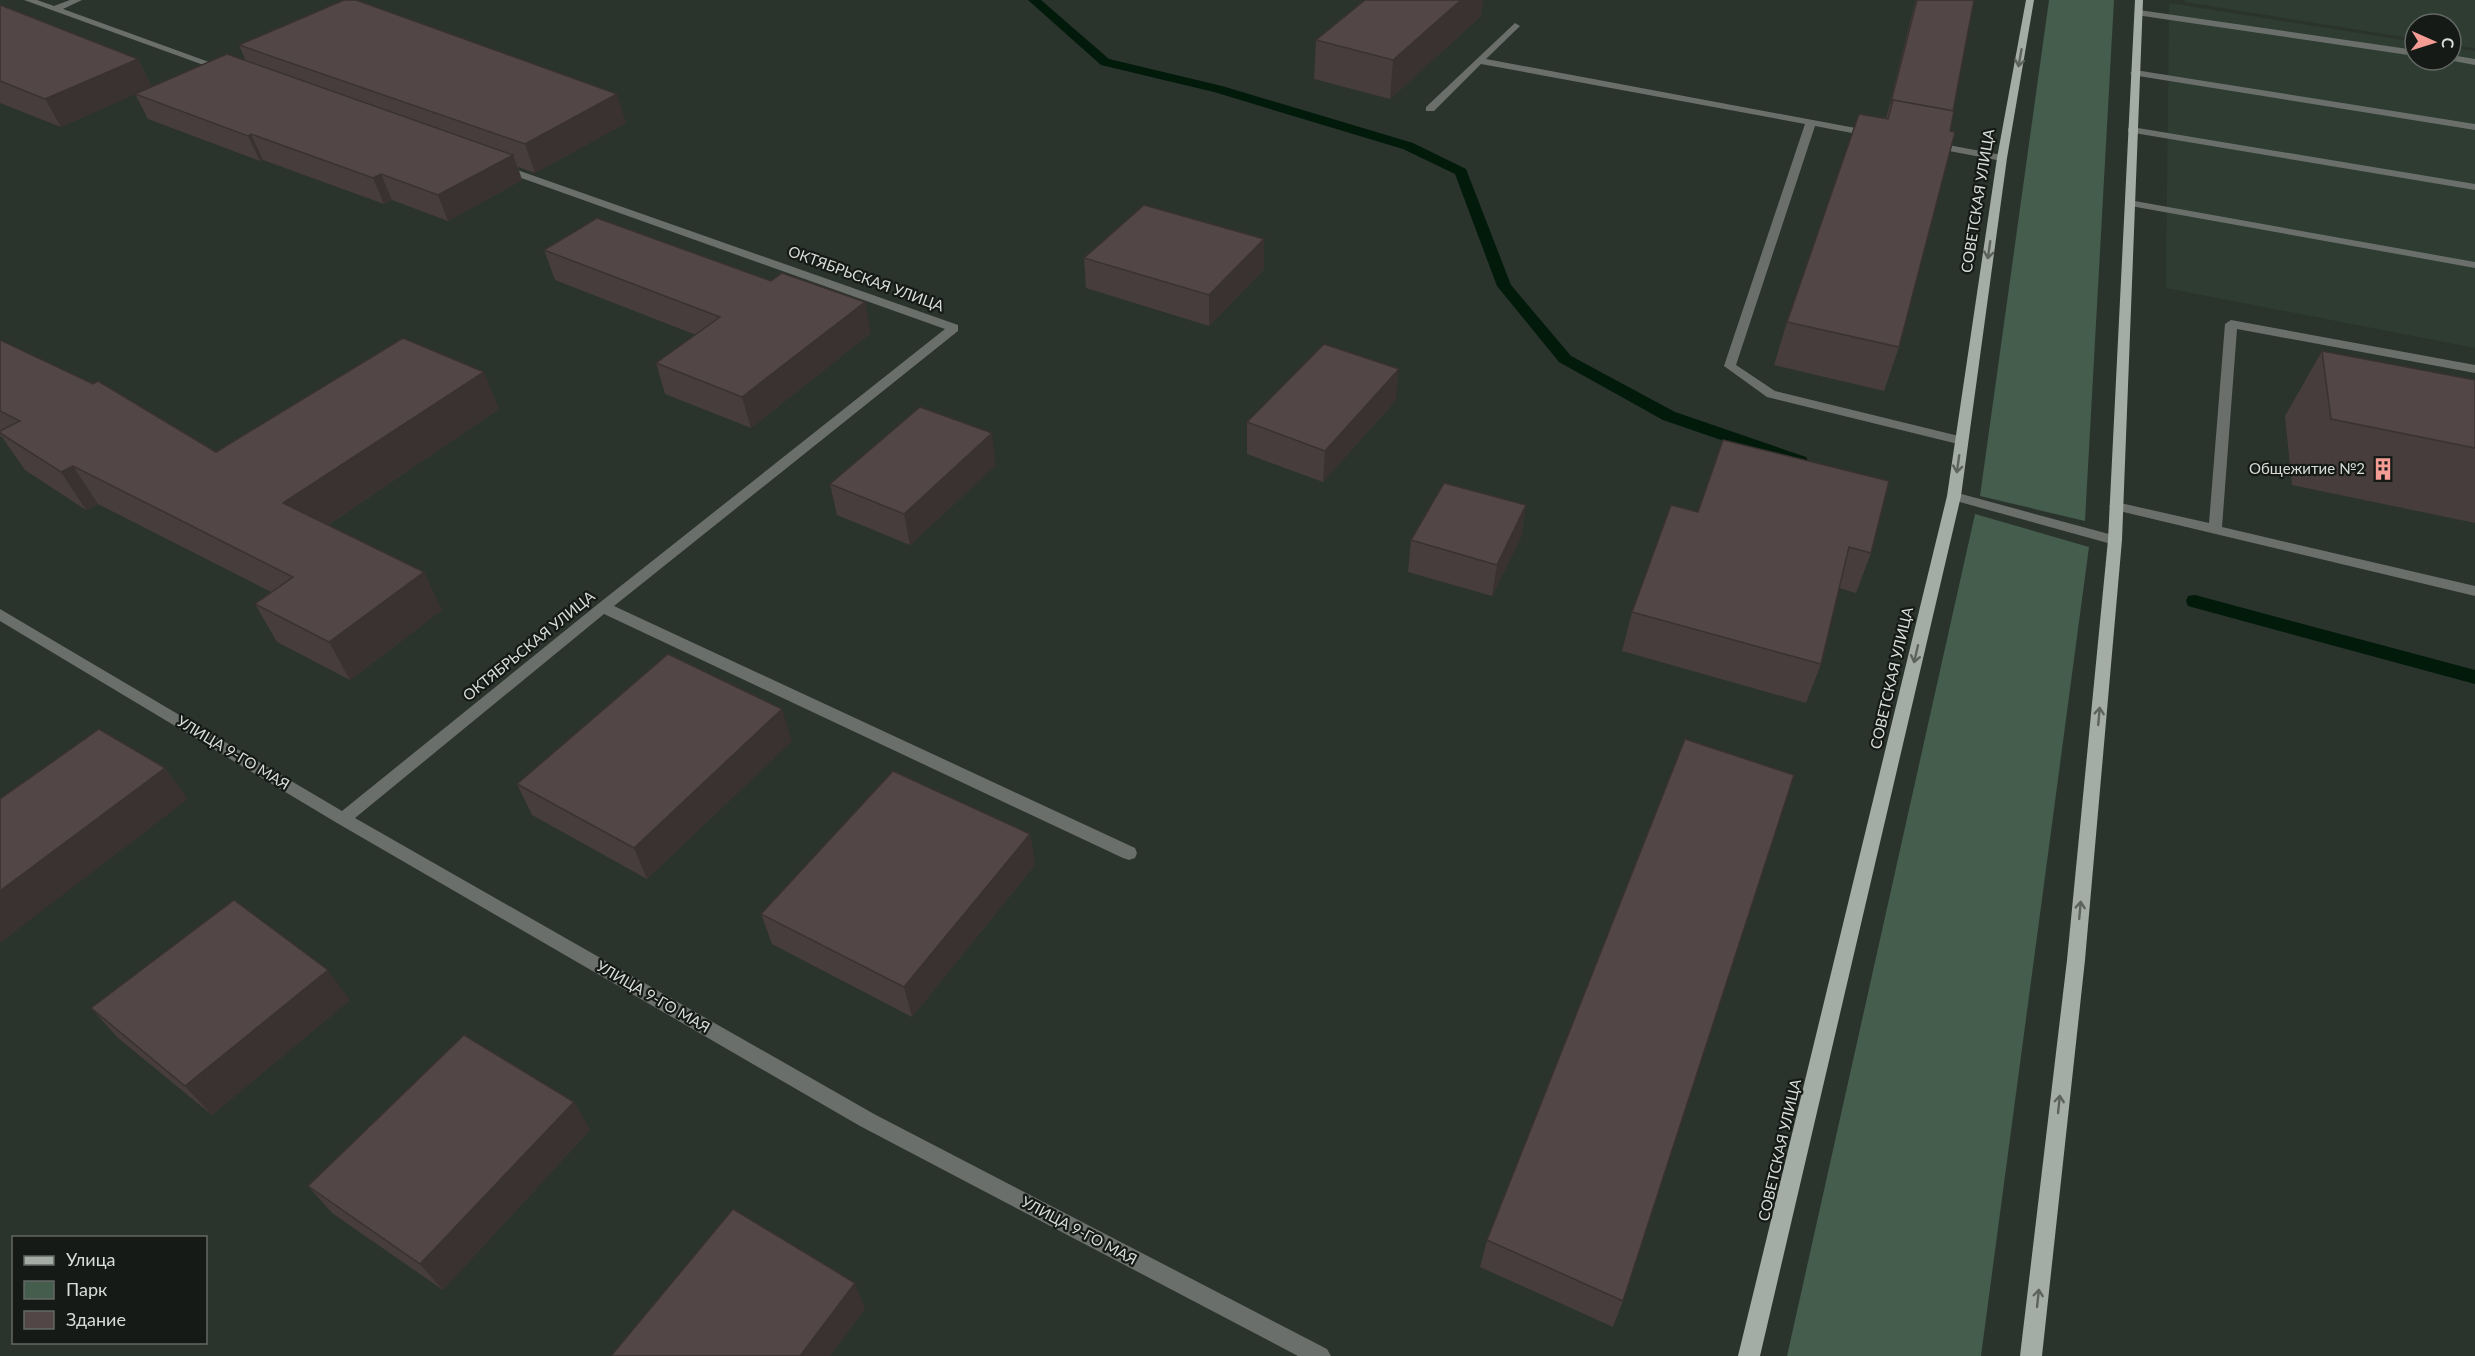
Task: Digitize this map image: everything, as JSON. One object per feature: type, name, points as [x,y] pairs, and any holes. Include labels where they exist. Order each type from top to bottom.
[{"type":"main road","name":"СОВЕТСКАЯ УЛИЦА","points":[[1749,1356],[1954,496],[2002,158],[2030,0]]},
{"type":"main road","points":[[2031,1356],[2076,960],[2115,540],[2139,6]]},
{"type":"street","points":[[28,0],[234,73]]},
{"type":"street","points":[[55,9],[78,0]]},
{"type":"street","points":[[2139,6],[2403,51]]},
{"type":"street","points":[[1430,109],[1515,27]]},
{"type":"street","points":[[1480,61],[1879,135]]},
{"type":"street","points":[[2136,73],[2475,127]]},
{"type":"street","points":[[1811,122],[1730,366],[1771,394],[1962,441]]},
{"type":"street","points":[[2132,130],[2475,188]]},
{"type":"street","points":[[1924,144],[2002,158]]},
{"type":"street","name":"ОКТЯБРЬСКАЯ УЛИЦА","points":[[343,819],[603,607],[954,328],[491,164]]},
{"type":"street","points":[[2129,203],[2475,265]]},
{"type":"street","points":[[2215,531],[2231,324],[2475,369]]},
{"type":"street","points":[[1954,496],[2115,540]]},
{"type":"street","points":[[2116,506],[2475,591]]},
{"type":"street","points":[[603,607],[1129,853]]},
{"type":"street","name":"УЛИЦА 9-ГО МАЯ","points":[[0,614],[343,819],[867,1120],[1320,1356]]},
{"type":"shaded area","points":[[2185,0],[2475,0],[2475,48],[2463,46],[2463,12],[2403,12],[2403,37],[2185,2]]},
{"type":"shaded area","points":[[2169,3],[2403,40],[2403,72],[2463,72],[2463,50],[2475,51],[2475,348],[2166,288]]},
{"type":"green space","points":[[2049,0],[2114,0],[2085,521],[1980,496]]},
{"type":"green space","points":[[1975,514],[2089,547],[1981,1356],[1787,1356]]},
{"type":"building","points":[[344,0],[356,0],[617,94],[525,144],[239,45]]},
{"type":"building","points":[[1365,0],[1461,0],[1393,60],[1316,40]]},
{"type":"building","points":[[1917,0],[1974,0],[1953,111],[1893,100],[1891,102]]},
{"type":"building","points":[[0,5],[138,59],[45,99],[0,81]]},
{"type":"building","points":[[227,54],[513,155],[438,195],[381,174],[373,178],[251,134],[248,136],[135,94]]},
{"type":"building","points":[[1893,100],[1954,111],[1950,131],[1955,132],[1899,347],[1787,322],[1859,114],[1888,119]]},
{"type":"building","points":[[1144,205],[1264,239],[1209,295],[1084,258]]},
{"type":"building","points":[[597,218],[771,281],[782,273],[865,302],[742,397],[656,363],[720,317],[544,250]]},
{"type":"building","points":[[403,338],[484,372],[283,503],[424,572],[329,642],[255,604],[293,577],[73,466],[61,472],[0,433],[20,421],[0,411],[0,340],[93,384],[98,381],[216,452]]},
{"type":"building","points":[[1324,344],[1399,369],[1325,451],[1247,422]]},
{"type":"building","points":[[2322,351],[2475,380],[2475,448],[2331,419]]},
{"type":"building","points":[[920,407],[992,433],[904,514],[830,484]]},
{"type":"building","points":[[1723,440],[1889,481],[1871,553],[1849,547],[1821,664],[1632,612],[1671,505],[1698,512]]},
{"type":"building","points":[[1444,483],[1526,505],[1497,565],[1411,540]]},
{"type":"building","points":[[668,654],[782,709],[634,848],[517,784]]},
{"type":"building","points":[[99,729],[165,768],[0,891],[0,799]]},
{"type":"building","points":[[1685,739],[1794,775],[1623,1301],[1487,1240]]},
{"type":"building","points":[[893,771],[1030,834],[904,987],[761,914]]},
{"type":"building","points":[[234,900],[328,970],[185,1086],[91,1008]]},
{"type":"building","points":[[464,1035],[574,1102],[420,1264],[308,1186]]},
{"type":"building","points":[[733,1209],[855,1283],[800,1356],[611,1356]]},
{"type":"waterway","points":[[1034,0],[1105,62],[1218,89],[1408,146],[1461,172],[1504,286],[1565,359],[1669,416],[1800,461]]},
{"type":"waterway","points":[[2195,601],[2475,677]]},
{"type":"place","name":"Общежитие №2","points":[[2383,469]]}]
